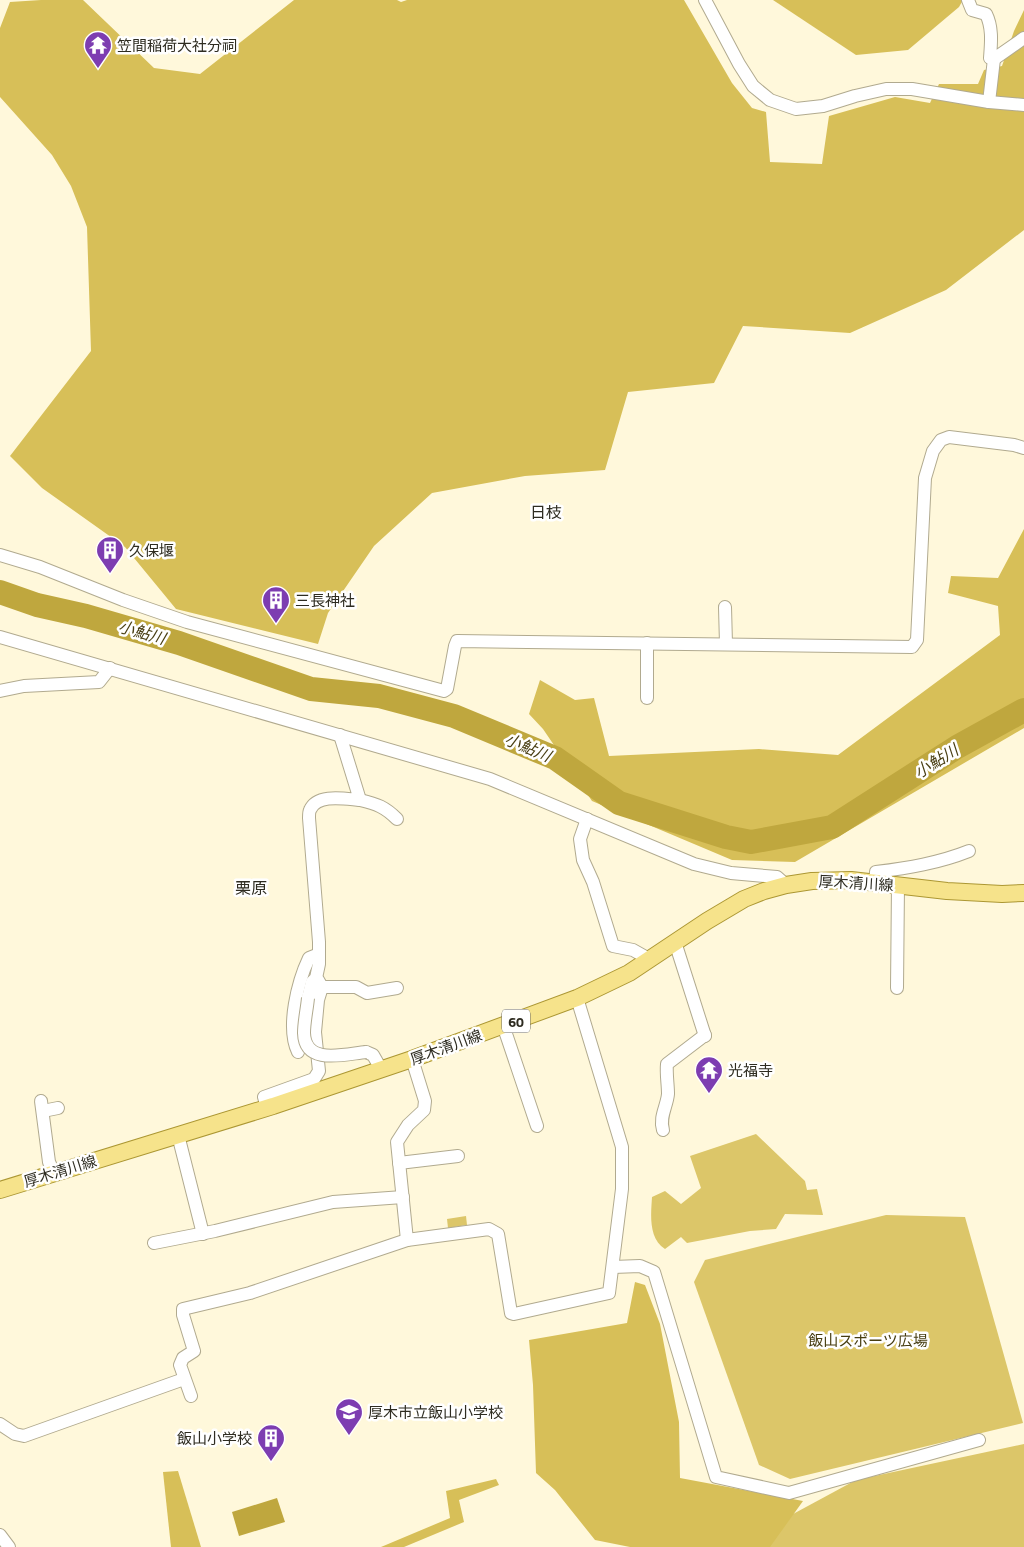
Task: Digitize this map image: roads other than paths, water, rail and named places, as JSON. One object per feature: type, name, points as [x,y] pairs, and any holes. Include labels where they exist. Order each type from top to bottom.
[{"type":"main road","name":"厚木清川線","points":[[0,1190],[267,1108],[412,1059],[576,998],[628,973],[744,899],[764,891],[812,881],[851,880],[947,891],[1024,894]]},
{"type":"street","points":[[705,0],[739,64],[753,86],[770,100],[796,109],[823,106],[886,89],[912,90],[989,102],[1024,105]]},
{"type":"street","points":[[968,0],[972,10],[986,14],[988,18],[991,33],[990,58],[994,59]]},
{"type":"street","points":[[989,102],[994,59],[1024,38]]},
{"type":"street","points":[[0,555],[40,567],[123,600],[186,622],[444,691],[447,689],[457,641],[912,647],[917,640],[925,478],[933,451],[941,440],[949,437],[1024,448]]},
{"type":"street","points":[[725,607],[726,644]]},
{"type":"street","points":[[0,637],[490,779],[694,864],[731,874],[777,877],[786,885]]},
{"type":"street","points":[[647,644],[647,698]]},
{"type":"street","points":[[0,691],[24,686],[99,682],[110,668]]},
{"type":"street","points":[[340,735],[360,800]]},
{"type":"street","points":[[267,1108],[264,1097],[314,1078],[319,1071],[315,1032],[319,954],[309,818],[310,809],[318,802],[328,799],[360,800],[386,809],[397,819]]},
{"type":"street","points":[[587,819],[580,838],[583,860],[593,882],[613,946],[633,950],[649,959]]},
{"type":"street","points":[[875,883],[876,872],[912,868],[953,858],[968,851]]},
{"type":"street","points":[[897,988],[898,886]]},
{"type":"street","points":[[663,1130],[662,1118],[668,1092],[667,1064],[705,1035],[675,942]]},
{"type":"street","points":[[298,1052],[294,1046],[293,1023],[300,981],[309,958],[319,954]]},
{"type":"street","points":[[380,1069],[373,1055],[366,1052],[323,1056],[311,1051],[307,1046],[304,1034],[308,998],[312,982],[356,987],[367,993],[384,996],[397,988]]},
{"type":"street","points":[[191,1396],[180,1365],[183,1358],[194,1351],[183,1310],[250,1292],[407,1240],[489,1229],[498,1234],[511,1313],[514,1314],[609,1293],[622,1189],[622,1147],[576,998]]},
{"type":"street","points":[[503,1025],[533,1121]]},
{"type":"street","points":[[407,1240],[397,1142],[408,1125],[424,1110],[425,1101],[412,1059]]},
{"type":"street","points":[[54,1173],[49,1162],[42,1106],[58,1108]]},
{"type":"street","points":[[178,1136],[202,1234]]},
{"type":"street","points":[[399,1163],[458,1156]]},
{"type":"street","points":[[154,1243],[202,1234],[333,1202],[403,1197]]},
{"type":"street","points":[[613,1267],[640,1266],[654,1272],[716,1477],[789,1493],[979,1440]]},
{"type":"street","points":[[0,1424],[15,1434],[24,1436],[184,1379]]},
{"type":"street","points":[[0,1535],[8,1547]]},
{"type":"waterway","name":"小鮎川","points":[[0,592],[37,605],[86,616],[179,643],[311,689],[379,696],[454,716],[555,758],[619,803],[726,837],[751,842],[832,827],[957,747],[1024,710]]},
{"type":"place","name":"笠間稲荷大社分祠","points":[[98,69]]},
{"type":"place","name":"久保堰","points":[[110,574]]},
{"type":"place","name":"三長神社","points":[[276,624]]},
{"type":"place","name":"光福寺","points":[[709,1094]]},
{"type":"place","name":"厚木市立飯山小学校","points":[[349,1436]]},
{"type":"place","name":"飯山小学校","points":[[271,1462]]},
{"type":"district","name":"日枝","points":[[546,512]]},
{"type":"district","name":"栗原","points":[[251,888]]},
{"type":"park label","name":"飯山スポーツ広場","points":[[868,1340]]}]
